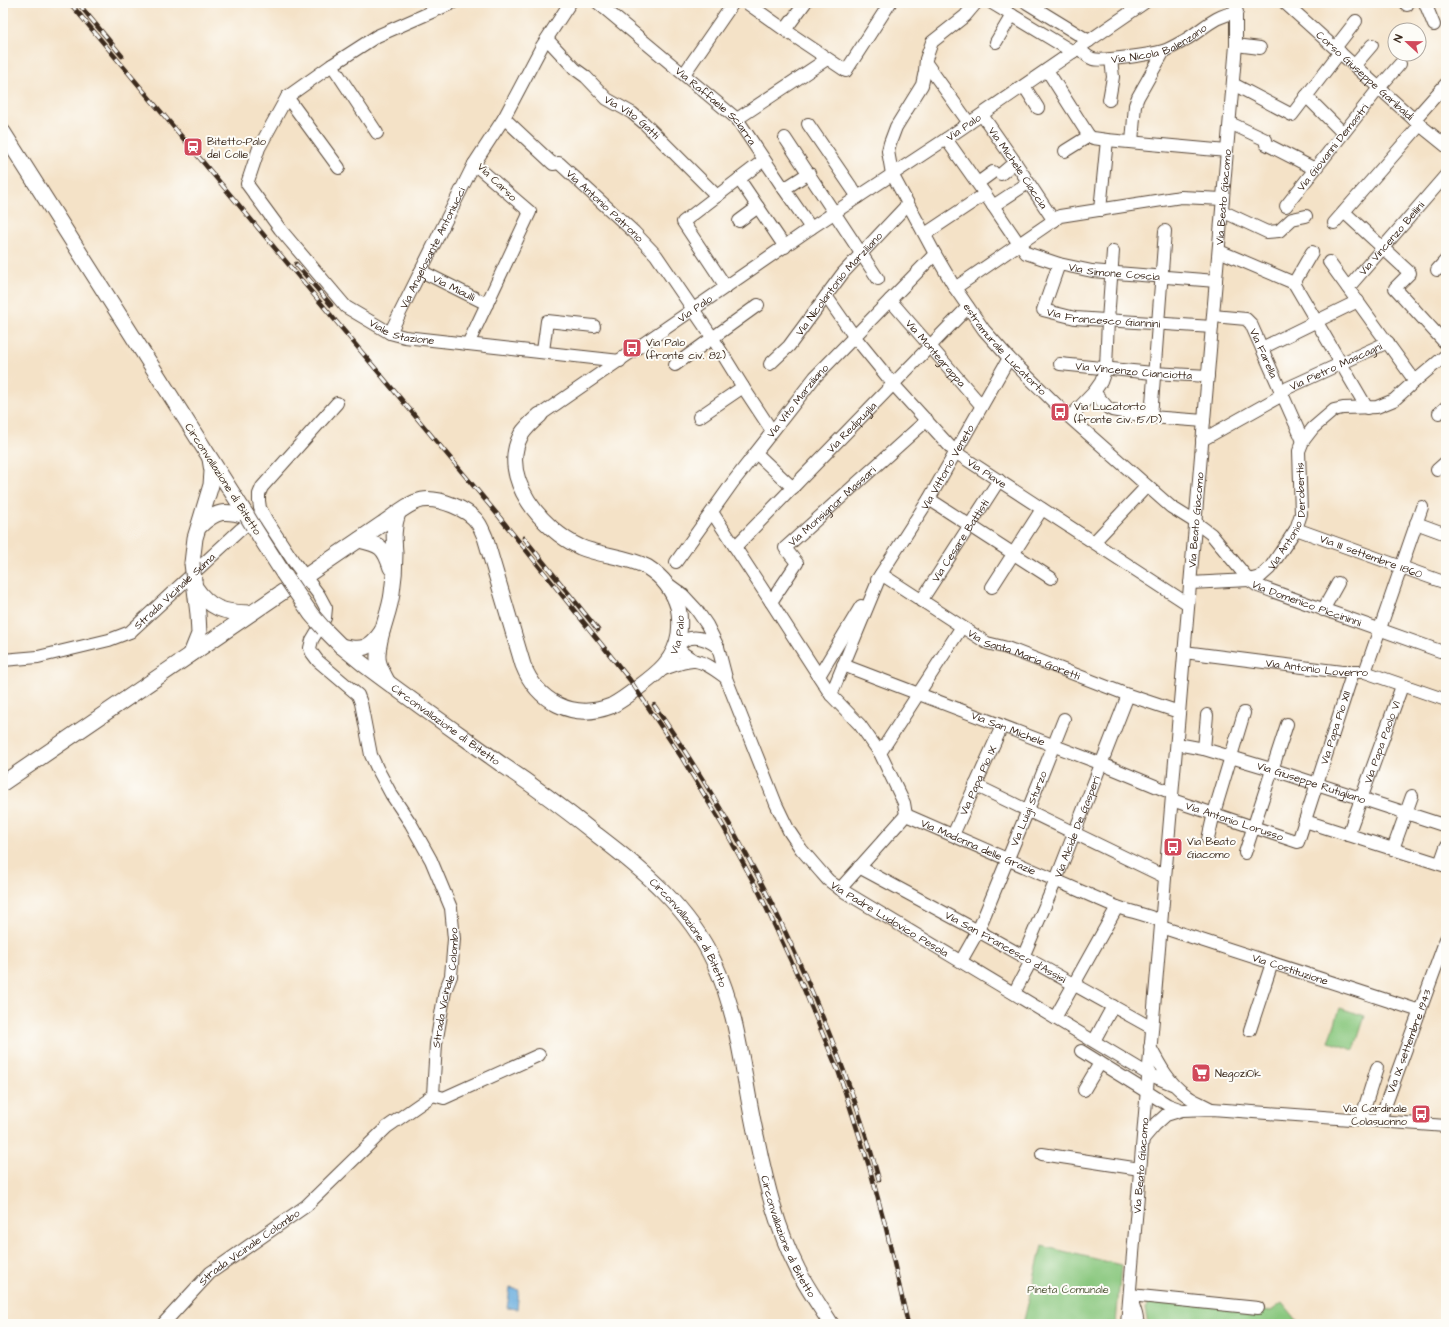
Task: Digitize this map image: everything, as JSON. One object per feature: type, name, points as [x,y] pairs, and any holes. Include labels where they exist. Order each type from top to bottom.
[{"type":"main road","name":"Circonvallazione di Bitetto","points":[[3,132],[283,573],[311,614],[324,629],[341,646],[387,682],[533,786],[624,856],[665,892],[698,932],[714,961],[727,995],[735,1024],[756,1139],[770,1196],[782,1234],[798,1270],[831,1324]]},
{"type":"main road","name":"Via Palo","points":[[3,783],[191,654],[205,638],[250,613],[398,513],[412,504],[423,500],[434,500],[449,504],[463,510],[478,523],[485,537],[523,665],[528,678],[543,696],[563,707],[587,711],[611,706],[622,700],[668,663],[676,646],[680,627],[678,608],[675,599],[663,581],[646,567],[634,562],[581,547],[549,527],[535,510],[518,481],[515,465],[516,450],[521,435],[540,415]]},
{"type":"main road","points":[[205,638],[209,621],[198,589],[192,563],[195,538],[200,526],[201,516],[211,485],[212,471],[210,458]]},
{"type":"main road","points":[[200,526],[216,514],[223,512],[232,512],[250,521]]},
{"type":"main road","points":[[387,682],[382,672],[378,656],[382,630],[389,611],[392,593],[395,554],[394,533],[398,513]]},
{"type":"main road","points":[[394,533],[382,524],[381,533],[384,550],[394,575]]},
{"type":"main road","points":[[359,540],[375,545],[384,550]]},
{"type":"main road","points":[[198,589],[211,604],[222,610],[237,613],[250,613]]},
{"type":"main road","points":[[341,646],[355,649],[371,645],[382,630]]},
{"type":"street","points":[[339,168],[287,97],[332,65],[377,36],[452,3]]},
{"type":"street","name":"Via Carso","points":[[468,344],[530,212],[474,164],[504,118],[547,39],[570,3]]},
{"type":"street","name":"Via Raffaele Sciarra","points":[[598,3],[737,119],[811,228]]},
{"type":"street","points":[[684,74],[733,3]]},
{"type":"street","points":[[747,3],[846,71],[890,3]]},
{"type":"street","points":[[785,30],[806,3]]},
{"type":"street","name":"estramurale Lucatorto","points":[[976,3],[965,16],[932,42],[926,59],[922,85],[896,128],[889,147],[888,151],[892,174],[955,288],[984,330],[1009,358],[1070,417],[1171,507],[1195,522]]},
{"type":"street","points":[[992,3],[1012,15],[1080,47]]},
{"type":"street","points":[[1027,3],[1080,47]]},
{"type":"street","name":"Via Palo","points":[[540,415],[811,228],[982,115],[1144,3]]},
{"type":"street","name":"Corso Giuseppe Garibaldi","points":[[1285,3],[1417,122],[1446,146]]},
{"type":"street","points":[[1426,3],[1434,25]]},
{"type":"street","name":"Via Nicola Balenzano","points":[[1080,47],[1087,56],[1095,60],[1164,51],[1185,40],[1215,18],[1226,14],[1237,7]]},
{"type":"street","name":"Via Beato Giacomo","points":[[1127,1324],[1230,123],[1236,45],[1237,7]]},
{"type":"street","points":[[996,42],[1012,15]]},
{"type":"street","points":[[1233,84],[1292,115],[1356,21]]},
{"type":"street","name":"Via Vito Gatti","points":[[547,39],[575,69],[586,77],[607,98],[632,113],[644,124],[717,196]]},
{"type":"street","points":[[1236,45],[1260,48]]},
{"type":"street","points":[[1354,66],[1372,45]]},
{"type":"street","points":[[1132,142],[1135,105],[1164,51]]},
{"type":"street","points":[[737,119],[827,58]]},
{"type":"street","points":[[1109,100],[1113,77],[1111,59]]},
{"type":"street","points":[[926,63],[969,123]]},
{"type":"street","name":"Via Giovanni Demastri","points":[[1286,206],[1379,88],[1400,64]]},
{"type":"street","points":[[332,65],[377,133]]},
{"type":"street","points":[[1047,70],[1089,136],[1093,138],[1227,151]]},
{"type":"street","points":[[1334,222],[1344,212],[1446,84]]},
{"type":"street","points":[[1024,86],[1038,108]]},
{"type":"street","points":[[1306,96],[1344,133]]},
{"type":"street","name":"Viale Stazione","points":[[287,97],[260,148],[248,184],[280,229],[346,307],[390,333],[405,337],[543,351],[620,361]]},
{"type":"street","name":"Via Michele Ciaccia","points":[[982,115],[1054,220]]},
{"type":"street","name":"Via Antonio Patrono","points":[[504,118],[553,164],[559,163],[634,232],[656,255],[772,431]]},
{"type":"street","points":[[1230,123],[1266,140],[1266,144],[1315,169]]},
{"type":"street","points":[[808,124],[858,197]]},
{"type":"street","points":[[1065,151],[1089,136]]},
{"type":"street","points":[[785,138],[878,279]]},
{"type":"street","name":"Via Simone Coscia","points":[[946,139],[978,183],[1018,244],[1026,253],[1059,264],[1092,270],[1216,281]]},
{"type":"street","points":[[1100,210],[1107,140]]},
{"type":"street","points":[[726,287],[683,222],[764,160]]},
{"type":"street","points":[[978,183],[1015,162]]},
{"type":"street","name":"Via Angelosante Antoniucci","points":[[390,333],[474,164]]},
{"type":"street","points":[[784,189],[809,173]]},
{"type":"street","name":"Via Vincenzo Bellini","points":[[1348,288],[1446,175]]},
{"type":"street","points":[[739,179],[785,247]]},
{"type":"street","points":[[992,206],[1028,183]]},
{"type":"street","points":[[925,234],[985,194]]},
{"type":"street","points":[[955,288],[1060,216],[1181,197],[1223,205],[1267,232],[1279,231],[1292,219],[1306,216]]},
{"type":"street","name":"Via Nicolantonio Marziliano","points":[[770,364],[789,346],[844,273],[908,204]]},
{"type":"street","points":[[739,221],[758,207]]},
{"type":"street","points":[[1344,212],[1410,273],[1395,288],[1446,344]]},
{"type":"street","points":[[1151,417],[1153,373],[1165,231]]},
{"type":"street","points":[[1070,417],[1094,392],[1101,382],[1106,368],[1113,251]]},
{"type":"street","points":[[1219,251],[1294,283],[1367,408]]},
{"type":"street","points":[[1294,283],[1312,252]]},
{"type":"street","name":"Via Vito Marziliano","points":[[676,562],[756,452],[815,377],[935,254]]},
{"type":"street","points":[[1437,270],[1446,260]]},
{"type":"street","points":[[1329,262],[1415,381]]},
{"type":"street","name":"Via Francesco Giannini","points":[[1059,264],[1043,310],[1075,318],[1157,323],[1213,322]]},
{"type":"street","name":"Via Miaulli","points":[[421,271],[487,304]]},
{"type":"street","name":"Via Piave","points":[[826,296],[854,336],[894,384],[955,452],[1188,604]]},
{"type":"street","name":"Via Montegrappa","points":[[890,300],[982,405]]},
{"type":"street","points":[[1262,348],[1358,301]]},
{"type":"street","points":[[674,365],[758,305]]},
{"type":"street","name":"Via Redipuglia","points":[[735,547],[968,307]]},
{"type":"street","name":"Via Farella","points":[[1213,322],[1246,319],[1252,324],[1302,441]]},
{"type":"street","points":[[543,351],[547,321],[594,326]]},
{"type":"street","name":"Via Pietro Mascagni","points":[[1202,440],[1277,398],[1281,391],[1388,342]]},
{"type":"street","name":"Via Vittorio Veneto","points":[[819,676],[881,574],[908,534],[1009,358]]},
{"type":"street","points":[[1302,441],[1313,428],[1334,410],[1343,408],[1377,407],[1394,400],[1415,381],[1444,360]]},
{"type":"street","name":"Via Vincenzo Cianciotta","points":[[1060,364],[1153,373],[1208,376]]},
{"type":"street","points":[[699,417],[743,387]]},
{"type":"street","points":[[1094,392],[1108,408],[1151,417],[1204,421]]},
{"type":"street","name":"Strada Vicinale Colombo","points":[[163,1324],[210,1273],[306,1206],[387,1127],[433,1095],[436,1044],[445,991],[451,976],[454,939],[451,908],[431,860],[377,768],[372,755],[358,695],[318,661],[312,653],[310,648],[312,640],[325,618],[326,608],[319,595],[267,522],[258,501],[258,494],[262,487],[337,403]]},
{"type":"street","name":"Via Monsignor Massari","points":[[771,602],[796,563],[785,548],[927,420]]},
{"type":"street","name":"Via Antonio Derobertis","points":[[1190,583],[1249,580],[1260,577],[1270,568],[1296,529],[1301,514],[1299,451],[1302,441]]},
{"type":"street","points":[[756,452],[793,488]]},
{"type":"street","name":"Via Cesare Battisti","points":[[921,601],[999,480]]},
{"type":"street","points":[[1094,542],[1147,486]]},
{"type":"street","points":[[929,498],[1051,578]]},
{"type":"street","points":[[1365,672],[1422,507]]},
{"type":"street","points":[[992,587],[1042,509]]},
{"type":"street","points":[[712,512],[831,695],[860,725],[880,753],[904,803],[906,815],[840,889]]},
{"type":"street","name":"Strada Vicinale Suma","points":[[3,660],[38,657],[109,640],[130,632],[241,529],[263,513]]},
{"type":"street","name":"Via Domenico Piccininni","points":[[1195,522],[1211,534],[1249,580],[1258,586],[1440,651]]},
{"type":"street","points":[[1416,523],[1446,534]]},
{"type":"street","name":"Via III settembre 1860","points":[[1296,529],[1446,583]]},
{"type":"street","name":"Via Vittorio Veneto","points":[[831,695],[881,574]]},
{"type":"street","name":"Via Santa Maria Goretti","points":[[881,574],[986,643],[1007,648],[1128,696],[1179,712]]},
{"type":"street","name":"Via Padre Ludovico Pesola","points":[[663,581],[683,595],[696,609],[707,625],[718,647],[726,678],[776,804],[789,831],[828,880],[840,889],[1148,1074],[1172,1084]]},
{"type":"street","points":[[1323,610],[1338,583]]},
{"type":"street","points":[[880,753],[920,694],[961,628]]},
{"type":"street","points":[[718,647],[712,642],[700,638],[688,639],[676,646],[684,654],[695,661],[707,665],[726,678]]},
{"type":"street","name":"Via Antonio Loverro","points":[[1184,652],[1342,672],[1365,672],[1446,700]]},
{"type":"street","points":[[661,670],[695,661]]},
{"type":"street","name":"Via San Michele","points":[[843,665],[1102,764],[1172,796]]},
{"type":"street","name":"Via Papa Pio XII","points":[[1298,842],[1352,672]]},
{"type":"street","name":"Via Papa Paolo VI","points":[[1348,835],[1402,686]]},
{"type":"street","name":"Via Alcide De Gasperi","points":[[1014,993],[1056,880],[1128,696]]},
{"type":"street","points":[[1208,839],[1230,757],[1244,713]]},
{"type":"street","points":[[1204,749],[1207,715]]},
{"type":"street","name":"Via Luigi Sturzo","points":[[961,961],[978,931],[1064,719]]},
{"type":"street","points":[[1245,852],[1286,724]]},
{"type":"street","name":"Via Papa Pio IX","points":[[953,835],[1002,726]]},
{"type":"street","name":"Via Giuseppe Rutigliano","points":[[1176,744],[1204,749],[1271,769],[1446,826]]},
{"type":"street","points":[[975,785],[1165,877]]},
{"type":"street","name":"Via Antonio Lorusso","points":[[1172,796],[1214,813],[1298,842]]},
{"type":"street","points":[[1393,849],[1412,796]]},
{"type":"street","name":"Via Madonna delle Grazie","points":[[906,815],[1118,907],[1150,916],[1161,924]]},
{"type":"street","points":[[1305,821],[1443,865],[1446,847]]},
{"type":"street","name":"Via San Francesco d'Assisi","points":[[859,867],[978,931],[1152,1028]]},
{"type":"street","points":[[1056,1018],[1118,907]]},
{"type":"street","name":"Via Costituzione","points":[[1161,924],[1272,963],[1420,1011]]},
{"type":"street","name":"Via IX settembre 1943","points":[[1380,1120],[1420,1011],[1444,954],[1446,939]]},
{"type":"street","points":[[1250,1030],[1272,963]]},
{"type":"street","points":[[1094,1041],[1114,1006]]},
{"type":"street","points":[[1150,1047],[1172,1084],[1186,1096],[1212,1110]]},
{"type":"street","points":[[1082,1051],[1168,1105],[1182,1110]]},
{"type":"street","points":[[433,1095],[444,1098],[539,1054]]},
{"type":"street","points":[[1084,1090],[1100,1063]]},
{"type":"street","points":[[1361,1119],[1377,1068]]},
{"type":"street","points":[[1143,1139],[1166,1115],[1182,1110],[1212,1110],[1380,1120],[1446,1126]]},
{"type":"street","points":[[1042,1154],[1140,1170]]},
{"type":"street","points":[[1138,1324],[1130,1295],[1258,1308]]},
{"type":"green space","points":[[1340,1008],[1365,1016],[1354,1050],[1329,1042]]},
{"type":"green space","name":"Pineta Comunale","points":[[1042,1246],[1121,1265],[1116,1324],[1023,1324]]},
{"type":"green space","points":[[1150,1298],[1271,1311],[1282,1303],[1299,1324],[1148,1324],[1145,1309],[1147,1307],[1147,1301]]},
{"type":"water","points":[[510,1288],[519,1290],[517,1309],[507,1308]]},
{"type":"railway","points":[[70,3],[497,514],[630,680],[682,758],[723,826],[760,894],[803,987],[839,1073],[869,1166],[886,1228],[908,1324]]},
{"type":"railway","points":[[78,3],[122,56]]},
{"type":"railway","points":[[296,264],[331,305]]},
{"type":"railway","points":[[524,538],[598,630]]},
{"type":"railway","points":[[654,705],[690,760],[735,835],[757,874],[787,935],[839,1058],[854,1098],[879,1180]]},
{"type":"place","name":"Bitetto-Palo del Colle","points":[[193,147]]},
{"type":"place","name":"Via Palo (fronte civ. 82)","points":[[632,348]]},
{"type":"place","name":"Via Lucatorto (fronte civ. 15/D)","points":[[1060,412]]},
{"type":"place","name":"Via Beato Giacomo","points":[[1173,847]]},
{"type":"place","name":"NegoziOk","points":[[1201,1073]]},
{"type":"place","name":"Via Cardinale Colasuonno","points":[[1421,1114]]}]
